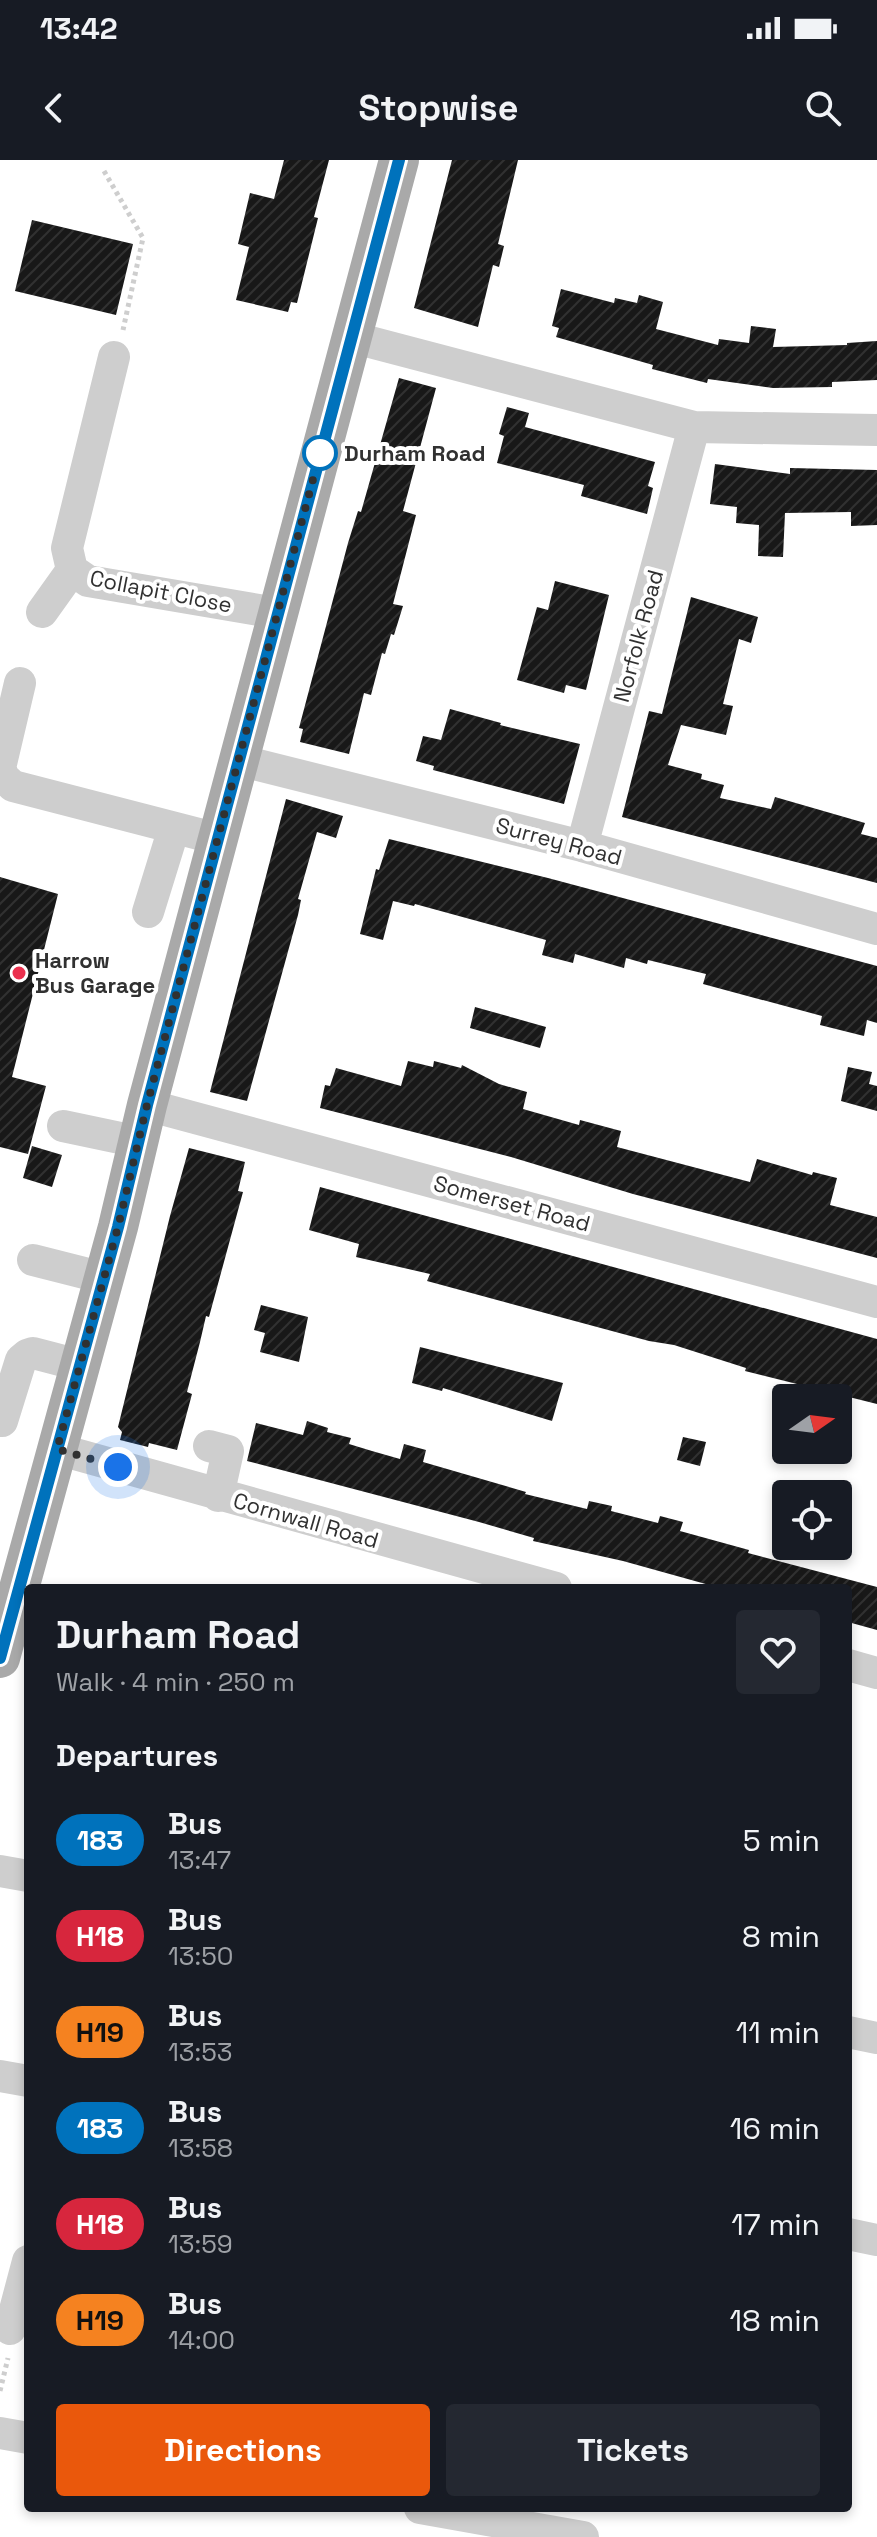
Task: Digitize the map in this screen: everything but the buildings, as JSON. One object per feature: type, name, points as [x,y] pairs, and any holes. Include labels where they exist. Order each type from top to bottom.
[{"type":"main road","points":[[0,1658],[104,1278],[238,760],[399,160]]},
{"type":"street","points":[[351,337],[694,427],[877,430]]},
{"type":"street","name":"Collapit Close","points":[[114,357],[67,548],[72,570],[88,581],[277,613]]},
{"type":"street","name":"Norfolk Road","points":[[582,846],[694,427]]},
{"type":"street","points":[[42,612],[72,570]]},
{"type":"street","points":[[20,683],[0,768],[4,778],[13,786],[218,839]]},
{"type":"street","name":"Surrey Road","points":[[238,760],[582,846],[877,929]]},
{"type":"street","points":[[148,912],[174,828]]},
{"type":"street","name":"Somerset Road","points":[[63,1126],[143,1124],[877,1302]]},
{"type":"street","points":[[33,1260],[104,1278]]},
{"type":"street","points":[[2,1421],[8,1371],[27,1355],[33,1353],[79,1365]]},
{"type":"street","points":[[209,1446],[228,1451],[218,1496]]},
{"type":"street","name":"Cornwall Road","points":[[57,1449],[541,1584]]},
{"type":"street","points":[[852,1666],[877,1673]]},
{"type":"street","points":[[0,1871],[24,1875]]},
{"type":"street","points":[[852,2033],[877,2038]]},
{"type":"street","points":[[0,2076],[24,2080]]},
{"type":"street","points":[[852,2235],[877,2240]]},
{"type":"street","points":[[10,2329],[24,2276]]},
{"type":"street","points":[[0,2433],[24,2437]]},
{"type":"street","points":[[442,2512],[583,2537]]},
{"type":"path","points":[[104,171],[143,238],[114,357]]},
{"type":"bus line","name":"183","points":[[0,1658],[118,1227],[147,1105],[399,160]]},
{"type":"place","name":"Durham Road","points":[[320,453]]},
{"type":"place","name":"Harrow Bus Garage","points":[[19,973]]},
{"type":"route","points":[[118,1467],[57,1449],[320,453]]}]
